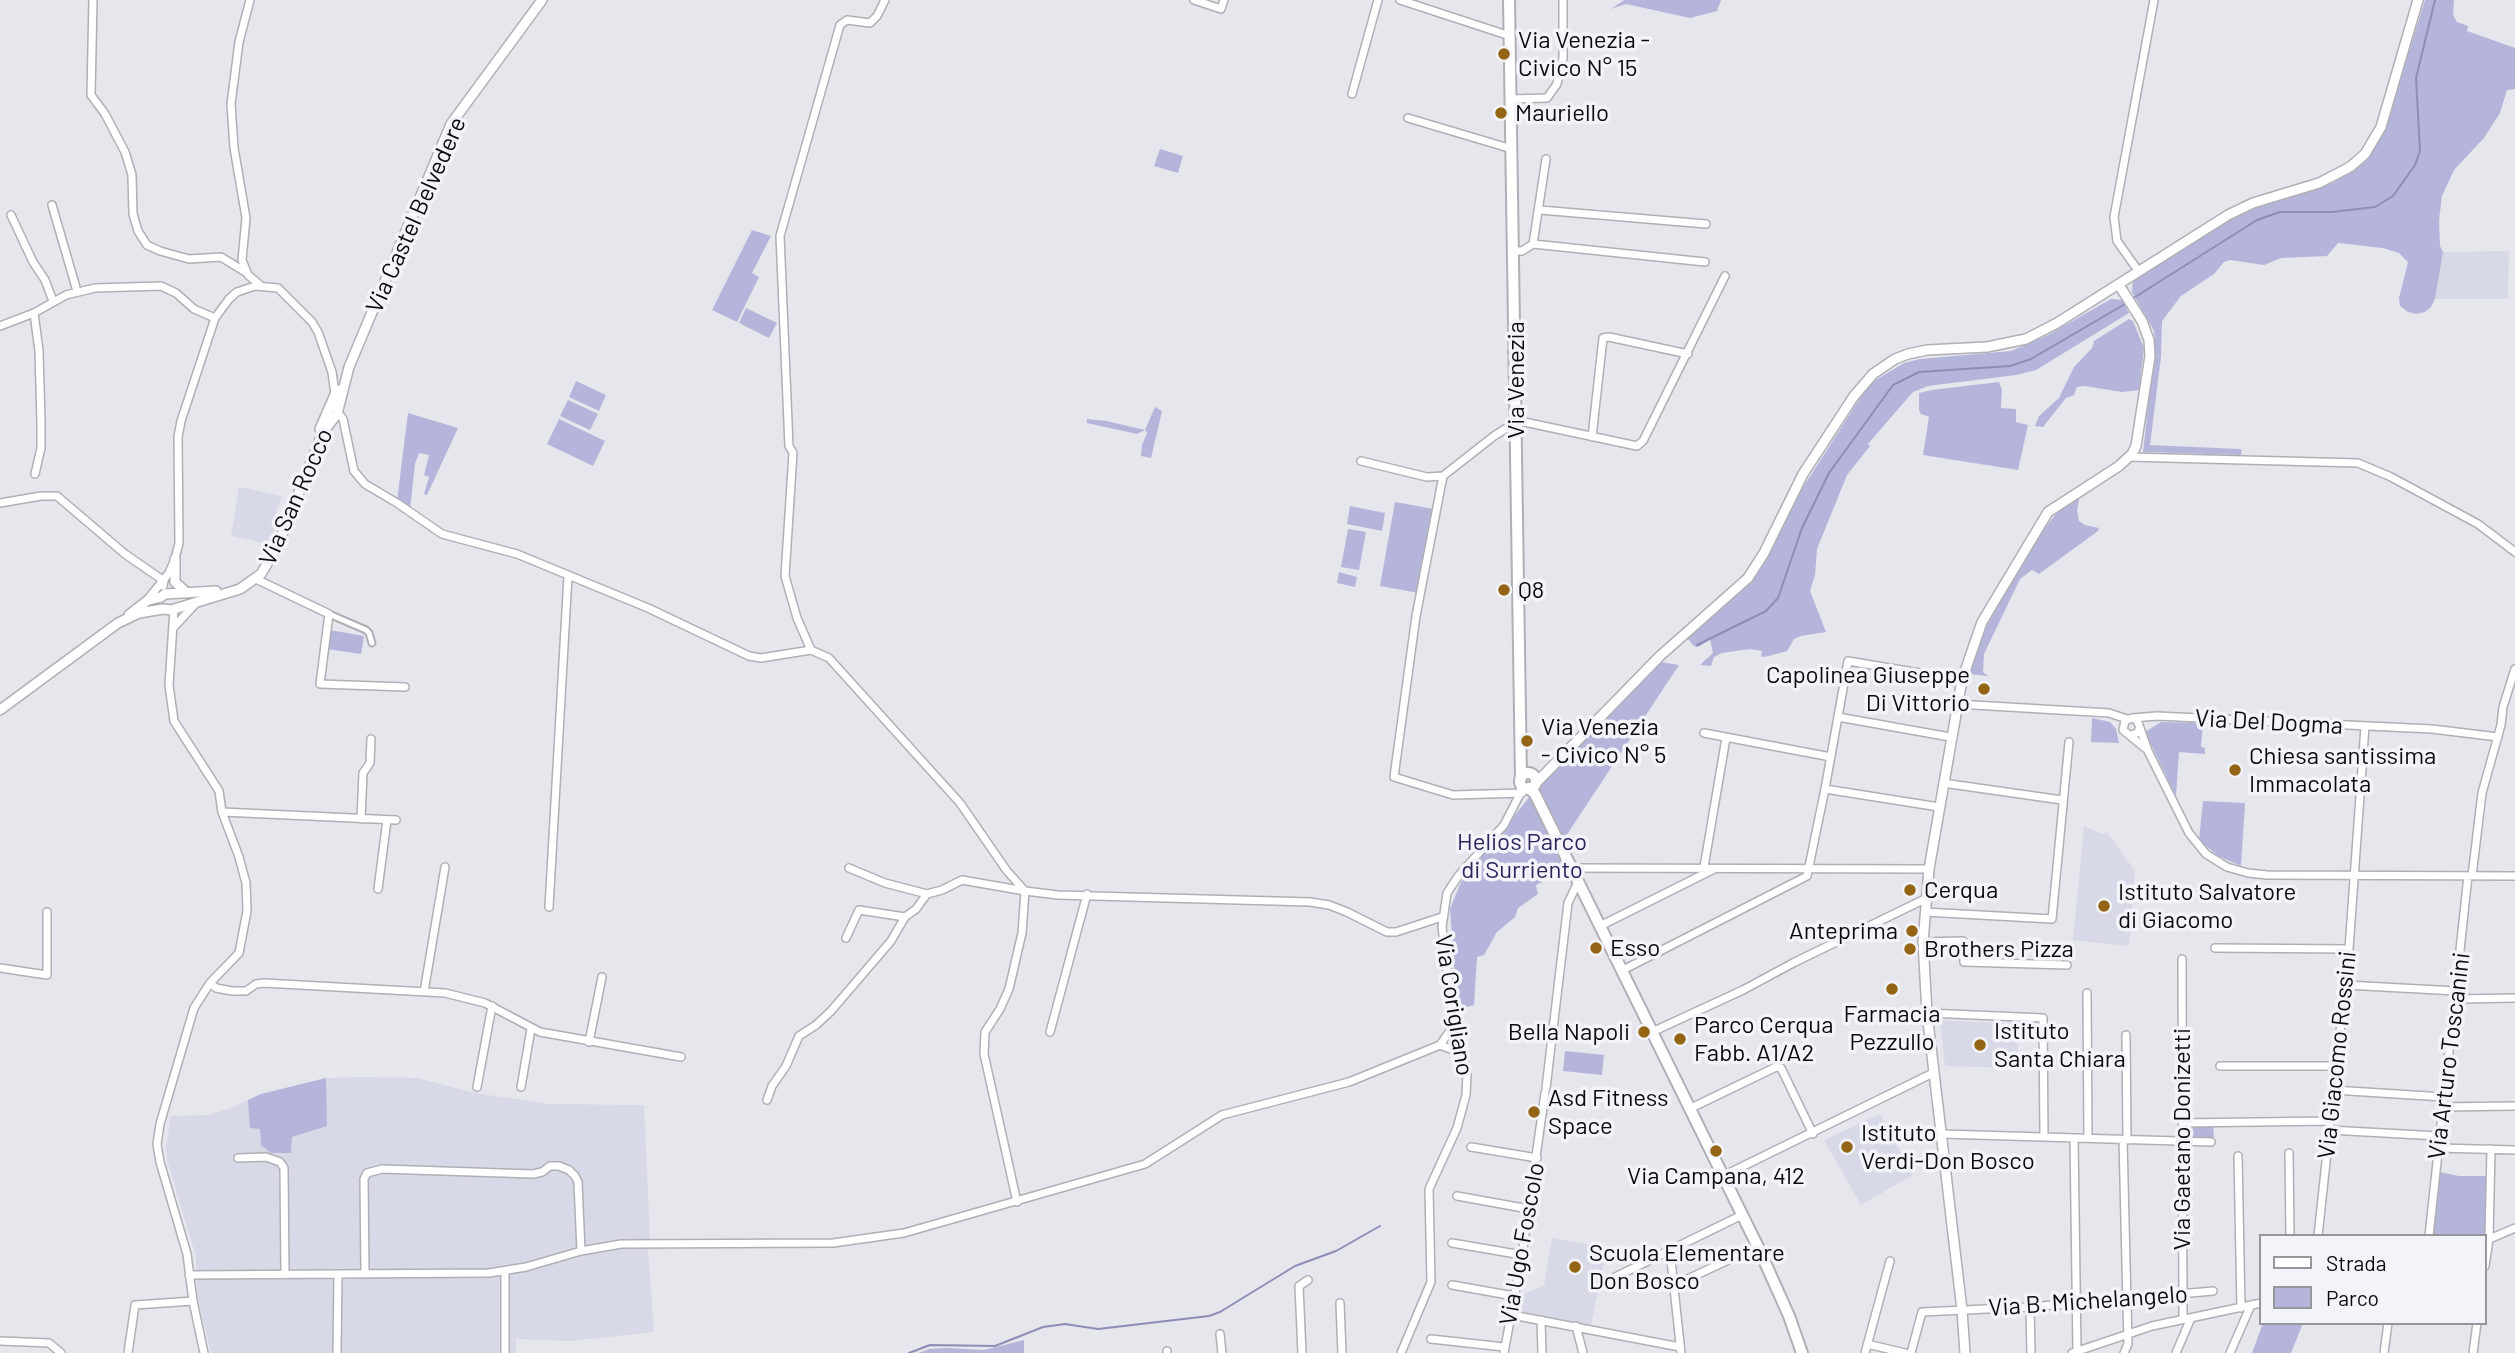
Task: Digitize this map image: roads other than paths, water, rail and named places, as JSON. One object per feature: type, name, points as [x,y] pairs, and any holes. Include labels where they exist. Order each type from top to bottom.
[{"type":"main road","name":"Via Venezia","points":[[1509,0],[1521,761],[1531,783]]},
{"type":"main road","points":[[1531,783],[1758,1246],[1802,1353]]},
{"type":"street","points":[[93,0],[91,95],[105,114],[129,164],[133,183],[133,214],[138,231],[147,245],[160,251],[189,259],[221,257],[237,264],[260,285]]},
{"type":"street","points":[[247,273],[242,260],[246,218],[234,148],[231,104],[239,42],[250,0]]},
{"type":"street","name":"Via Castel Belvedere","points":[[349,367],[451,124],[542,0]]},
{"type":"street","points":[[811,650],[797,618],[785,576],[793,453],[789,446],[780,236],[841,25],[847,20],[870,23],[885,0]]},
{"type":"street","points":[[1194,0],[1222,9],[1224,0]]},
{"type":"street","points":[[1352,94],[1378,0]]},
{"type":"street","points":[[1400,0],[1510,36]]},
{"type":"street","points":[[1511,99],[1547,98],[1557,84],[1563,58],[1563,0]]},
{"type":"street","points":[[2138,270],[2117,241],[2114,217],[2154,0]]},
{"type":"street","points":[[1443,476],[1416,616],[1394,777],[1454,795],[1531,783],[1691,626],[1748,578],[1764,554],[1802,474],[1854,396],[1873,374],[1895,359],[1909,354],[1987,347],[2026,339],[2119,285],[2138,270],[2228,215],[2253,203],[2337,175],[2365,154],[2381,127],[2418,0]]},
{"type":"street","points":[[1408,118],[1513,149]]},
{"type":"street","points":[[1533,244],[1546,159]]},
{"type":"street","points":[[52,205],[77,291]]},
{"type":"street","points":[[1540,210],[1706,224]]},
{"type":"street","points":[[10,215],[45,280],[53,301]]},
{"type":"street","points":[[1514,251],[1522,251],[1533,244],[1705,262]]},
{"type":"street","points":[[1361,461],[1427,477],[1443,476],[1494,436],[1516,424],[1633,446],[1643,441],[1725,276]]},
{"type":"street","points":[[170,609],[160,604],[179,542],[178,437],[185,404],[215,318],[237,292],[260,285],[278,288],[312,322],[318,332],[332,372],[335,394]]},
{"type":"street","points":[[1965,1353],[1927,1013],[1923,942],[1928,869],[1962,680],[1982,622],[2042,519],[2058,503],[2119,466],[2129,457],[2138,436],[2150,348],[2147,331],[2119,285]]},
{"type":"street","points":[[0,326],[34,313],[77,291],[95,288],[161,286],[176,293],[194,309],[215,318]]},
{"type":"street","points":[[34,313],[39,351],[41,422],[41,449],[35,474]]},
{"type":"street","points":[[1592,437],[1603,338],[1688,354]]},
{"type":"street","points":[[148,600],[168,593],[223,590],[241,583],[262,566],[331,414],[349,367]]},
{"type":"street","name":"Via San Rocco","points":[[170,609],[240,589],[257,579],[268,566],[331,414],[335,394],[349,367]]},
{"type":"street","points":[[331,414],[345,430]]},
{"type":"street","points":[[331,414],[344,419],[354,471],[365,484],[442,534],[517,554],[648,608],[749,656],[761,658],[811,650],[829,658],[936,775],[960,803],[1007,871],[1025,891],[1022,933],[1016,962],[1004,999],[985,1032],[984,1054],[1017,1202]]},
{"type":"street","points":[[2129,457],[2358,463],[2391,477],[2478,524],[2515,552]]},
{"type":"street","points":[[0,503],[57,496],[125,554],[167,582],[177,600],[170,609],[139,613],[118,623]]},
{"type":"street","points":[[175,559],[175,582],[187,593]]},
{"type":"street","points":[[549,907],[568,576]]},
{"type":"street","points":[[257,579],[366,630],[372,643]]},
{"type":"street","points":[[0,710],[118,623],[167,582]]},
{"type":"street","points":[[173,629],[200,600]]},
{"type":"street","points":[[170,609],[173,629],[169,685],[174,722],[219,791],[222,812],[246,883],[247,911],[239,953],[210,983],[194,1008],[160,1124],[157,1144],[187,1254],[193,1301],[205,1353]]},
{"type":"street","points":[[330,614],[320,684],[405,687]]},
{"type":"street","points":[[1621,971],[1804,879],[1810,867],[1848,661],[1962,680]]},
{"type":"street","name":"Via Arturo Toscanini","points":[[2429,1234],[2442,1107],[2482,793],[2515,669]]},
{"type":"street","points":[[1957,704],[2117,714],[2129,719],[2140,726],[2148,751],[2189,833],[2206,854],[2237,870],[2258,874],[2515,876]]},
{"type":"street","points":[[2104,713],[2148,751]]},
{"type":"street","name":"Via Del Dogma","points":[[2129,719],[2145,716],[2432,729],[2498,737]]},
{"type":"street","points":[[1838,717],[1950,737]]},
{"type":"street","points":[[2131,735],[2137,733],[2140,726],[2164,717]]},
{"type":"street","points":[[2122,728],[2129,719]]},
{"type":"street","name":"Via Giacomo Rossini","points":[[2318,1234],[2346,985],[2365,726]]},
{"type":"street","points":[[1704,733],[1831,757]]},
{"type":"street","points":[[1704,867],[1726,738]]},
{"type":"street","points":[[362,819],[363,773],[370,763],[371,739]]},
{"type":"street","points":[[1925,912],[2052,919],[2069,742]]},
{"type":"street","name":"Via Corigliano","points":[[1401,1353],[1431,1282],[1429,1189],[1457,1128],[1466,1095],[1467,1074],[1451,1002],[1442,917],[1447,893],[1459,875],[1504,825],[1531,783]]},
{"type":"street","points":[[1943,783],[2063,800]]},
{"type":"street","points":[[1825,789],[1939,807]]},
{"type":"street","points":[[222,812],[396,820]]},
{"type":"street","points":[[378,889],[387,820]]},
{"type":"street","points":[[1570,866],[1928,869]]},
{"type":"street","points":[[424,992],[444,867]]},
{"type":"street","points":[[1600,926],[1717,867]]},
{"type":"street","points":[[849,868],[885,883],[927,894]]},
{"type":"street","points":[[767,1100],[799,1036],[816,1026],[831,1011],[891,941],[905,917],[916,909],[927,894],[962,880],[1037,894],[1310,902],[1348,912],[1387,932],[1396,932],[1442,917]]},
{"type":"street","name":"Via Ugo Foscolo","points":[[1504,1350],[1537,1158],[1568,903],[1578,882]]},
{"type":"street","points":[[1050,1032],[1087,894]]},
{"type":"street","points":[[1652,1032],[1743,990],[1925,898]]},
{"type":"street","points":[[846,938],[859,910],[905,917]]},
{"type":"street","points":[[0,968],[47,975],[47,912]]},
{"type":"street","points":[[1923,942],[1963,940],[1964,962],[2067,965]]},
{"type":"street","points":[[2215,948],[2349,949]]},
{"type":"street","name":"Via Gaetano Donizetti","points":[[2182,960],[2182,1294],[2187,1318]]},
{"type":"street","points":[[589,1042],[602,977]]},
{"type":"street","points":[[210,983],[216,988],[232,991],[246,991],[264,983],[333,989],[424,992],[464,997],[492,1006],[531,1029],[555,1036],[681,1057]]},
{"type":"street","points":[[2346,985],[2515,998]]},
{"type":"street","points":[[2087,993],[2088,1139]]},
{"type":"street","points":[[477,1087],[492,1006]]},
{"type":"street","points":[[1927,1013],[2043,1018],[2043,1137]]},
{"type":"street","points":[[521,1087],[531,1029]]},
{"type":"street","points":[[190,1275],[505,1271],[581,1251],[621,1244],[833,1243],[904,1233],[1145,1164],[1222,1115],[1340,1085],[1440,1045],[1449,1032]]},
{"type":"street","points":[[2124,1353],[2128,1344],[2126,1035]]},
{"type":"street","points":[[1440,1045],[1458,1052]]},
{"type":"street","points":[[2220,1066],[2335,1066]]},
{"type":"street","points":[[1689,1109],[1776,1067],[1782,1068],[1813,1134]]},
{"type":"street","points":[[1723,1176],[1933,1073]]},
{"type":"street","points":[[2333,1090],[2444,1097]]},
{"type":"street","points":[[2442,1107],[2515,1106]]},
{"type":"street","points":[[2183,1122],[2329,1126],[2439,1136]]},
{"type":"street","points":[[1942,1133],[2211,1142]]},
{"type":"street","points":[[2074,1138],[2077,1301],[2075,1352],[2127,1333],[2260,1303]]},
{"type":"street","points":[[1471,1146],[1537,1158]]},
{"type":"street","points":[[2438,1148],[2515,1150]]},
{"type":"street","points":[[2491,1149],[2487,1240],[2515,1228]]},
{"type":"street","points":[[2289,1153],[2290,1234]]},
{"type":"street","points":[[2238,1156],[2241,1308]]},
{"type":"street","points":[[238,1158],[266,1157],[280,1162],[284,1168],[285,1275]]},
{"type":"street","points":[[365,1274],[364,1179],[367,1173],[382,1169],[533,1174],[550,1166],[569,1170],[578,1182],[581,1251]]},
{"type":"street","points":[[1457,1196],[1529,1209]]},
{"type":"street","points":[[1603,1283],[1742,1214]]},
{"type":"street","points":[[1452,1243],[1522,1255]]},
{"type":"street","points":[[1673,1286],[1758,1246]]},
{"type":"street","points":[[1512,1315],[1576,1326],[1680,1350],[1670,1251]]},
{"type":"street","points":[[1865,1353],[1890,1261]]},
{"type":"street","points":[[505,1271],[505,1353]]},
{"type":"street","points":[[337,1353],[338,1274]]},
{"type":"street","points":[[1303,1353],[1299,1286],[1308,1280]]},
{"type":"street","points":[[1452,1285],[1514,1296]]},
{"type":"street","name":"Via B. Michelangelo","points":[[1911,1353],[1922,1312],[2031,1307],[2077,1301],[2213,1292]]},
{"type":"street","points":[[128,1353],[135,1305],[193,1301]]},
{"type":"street","points":[[1340,1303],[1342,1353]]},
{"type":"street","points":[[2230,1353],[2251,1305]]},
{"type":"street","points":[[2031,1307],[2031,1353]]},
{"type":"street","points":[[2176,1353],[2187,1318]]},
{"type":"street","points":[[1541,1320],[1542,1353]]},
{"type":"street","points":[[2384,1353],[2388,1325]]},
{"type":"street","points":[[2473,1353],[2477,1325]]},
{"type":"street","points":[[1576,1326],[1583,1353]]},
{"type":"street","points":[[1220,1334],[1222,1353]]},
{"type":"street","points":[[1431,1339],[1504,1350]]},
{"type":"street","points":[[0,1341],[49,1343],[61,1353]]},
{"type":"street","points":[[1867,1344],[1905,1353]]},
{"type":"waterway","points":[[2132,299],[2257,220],[2280,212],[2332,212],[2375,207],[2393,196],[2415,165],[2420,151],[2416,78],[2435,0]]},
{"type":"waterway","points":[[1697,645],[1766,611],[1778,598],[1802,528],[1829,473],[1893,385],[1919,372],[2010,366],[2031,359],[2125,304]]},
{"type":"waterway","points":[[909,1353],[930,1345],[995,1346],[1043,1327],[1065,1324],[1098,1329],[1209,1316],[1295,1266],[1336,1251],[1380,1226]]},
{"type":"place","name":"Via Venezia - Civico N° 15","points":[[1504,54]]},
{"type":"place","name":"Mauriello","points":[[1501,113]]},
{"type":"place","name":"Q8","points":[[1504,590]]},
{"type":"place","name":"Capolinea Giuseppe Di Vittorio","points":[[1984,689]]},
{"type":"place","name":"Via Venezia - Civico N° 5","points":[[1527,741]]},
{"type":"place","name":"Chiesa santissima Immacolata","points":[[2235,770]]},
{"type":"place","name":"Cerqua","points":[[1910,890]]},
{"type":"place","name":"Istituto Salvatore di Giacomo","points":[[2104,906]]},
{"type":"place","name":"Anteprima","points":[[1912,931]]},
{"type":"place","name":"Esso","points":[[1596,948]]},
{"type":"place","name":"Brothers Pizza","points":[[1910,949]]},
{"type":"place","name":"Farmacia Pezzullo","points":[[1892,989]]},
{"type":"place","name":"Bella Napoli","points":[[1644,1032]]},
{"type":"place","name":"Parco Cerqua Fabb. A1/A2","points":[[1680,1039]]},
{"type":"place","name":"Istituto Santa Chiara","points":[[1980,1045]]},
{"type":"place","name":"Asd Fitness Space","points":[[1534,1112]]},
{"type":"place","name":"Istituto Verdi-Don Bosco","points":[[1847,1147]]},
{"type":"place","name":"Via Campana, 412","points":[[1716,1151]]},
{"type":"place","name":"Scuola Elementare Don Bosco","points":[[1575,1267]]},
{"type":"park label","name":"Helios Parco di Surriento","points":[[1522,856]]}]
